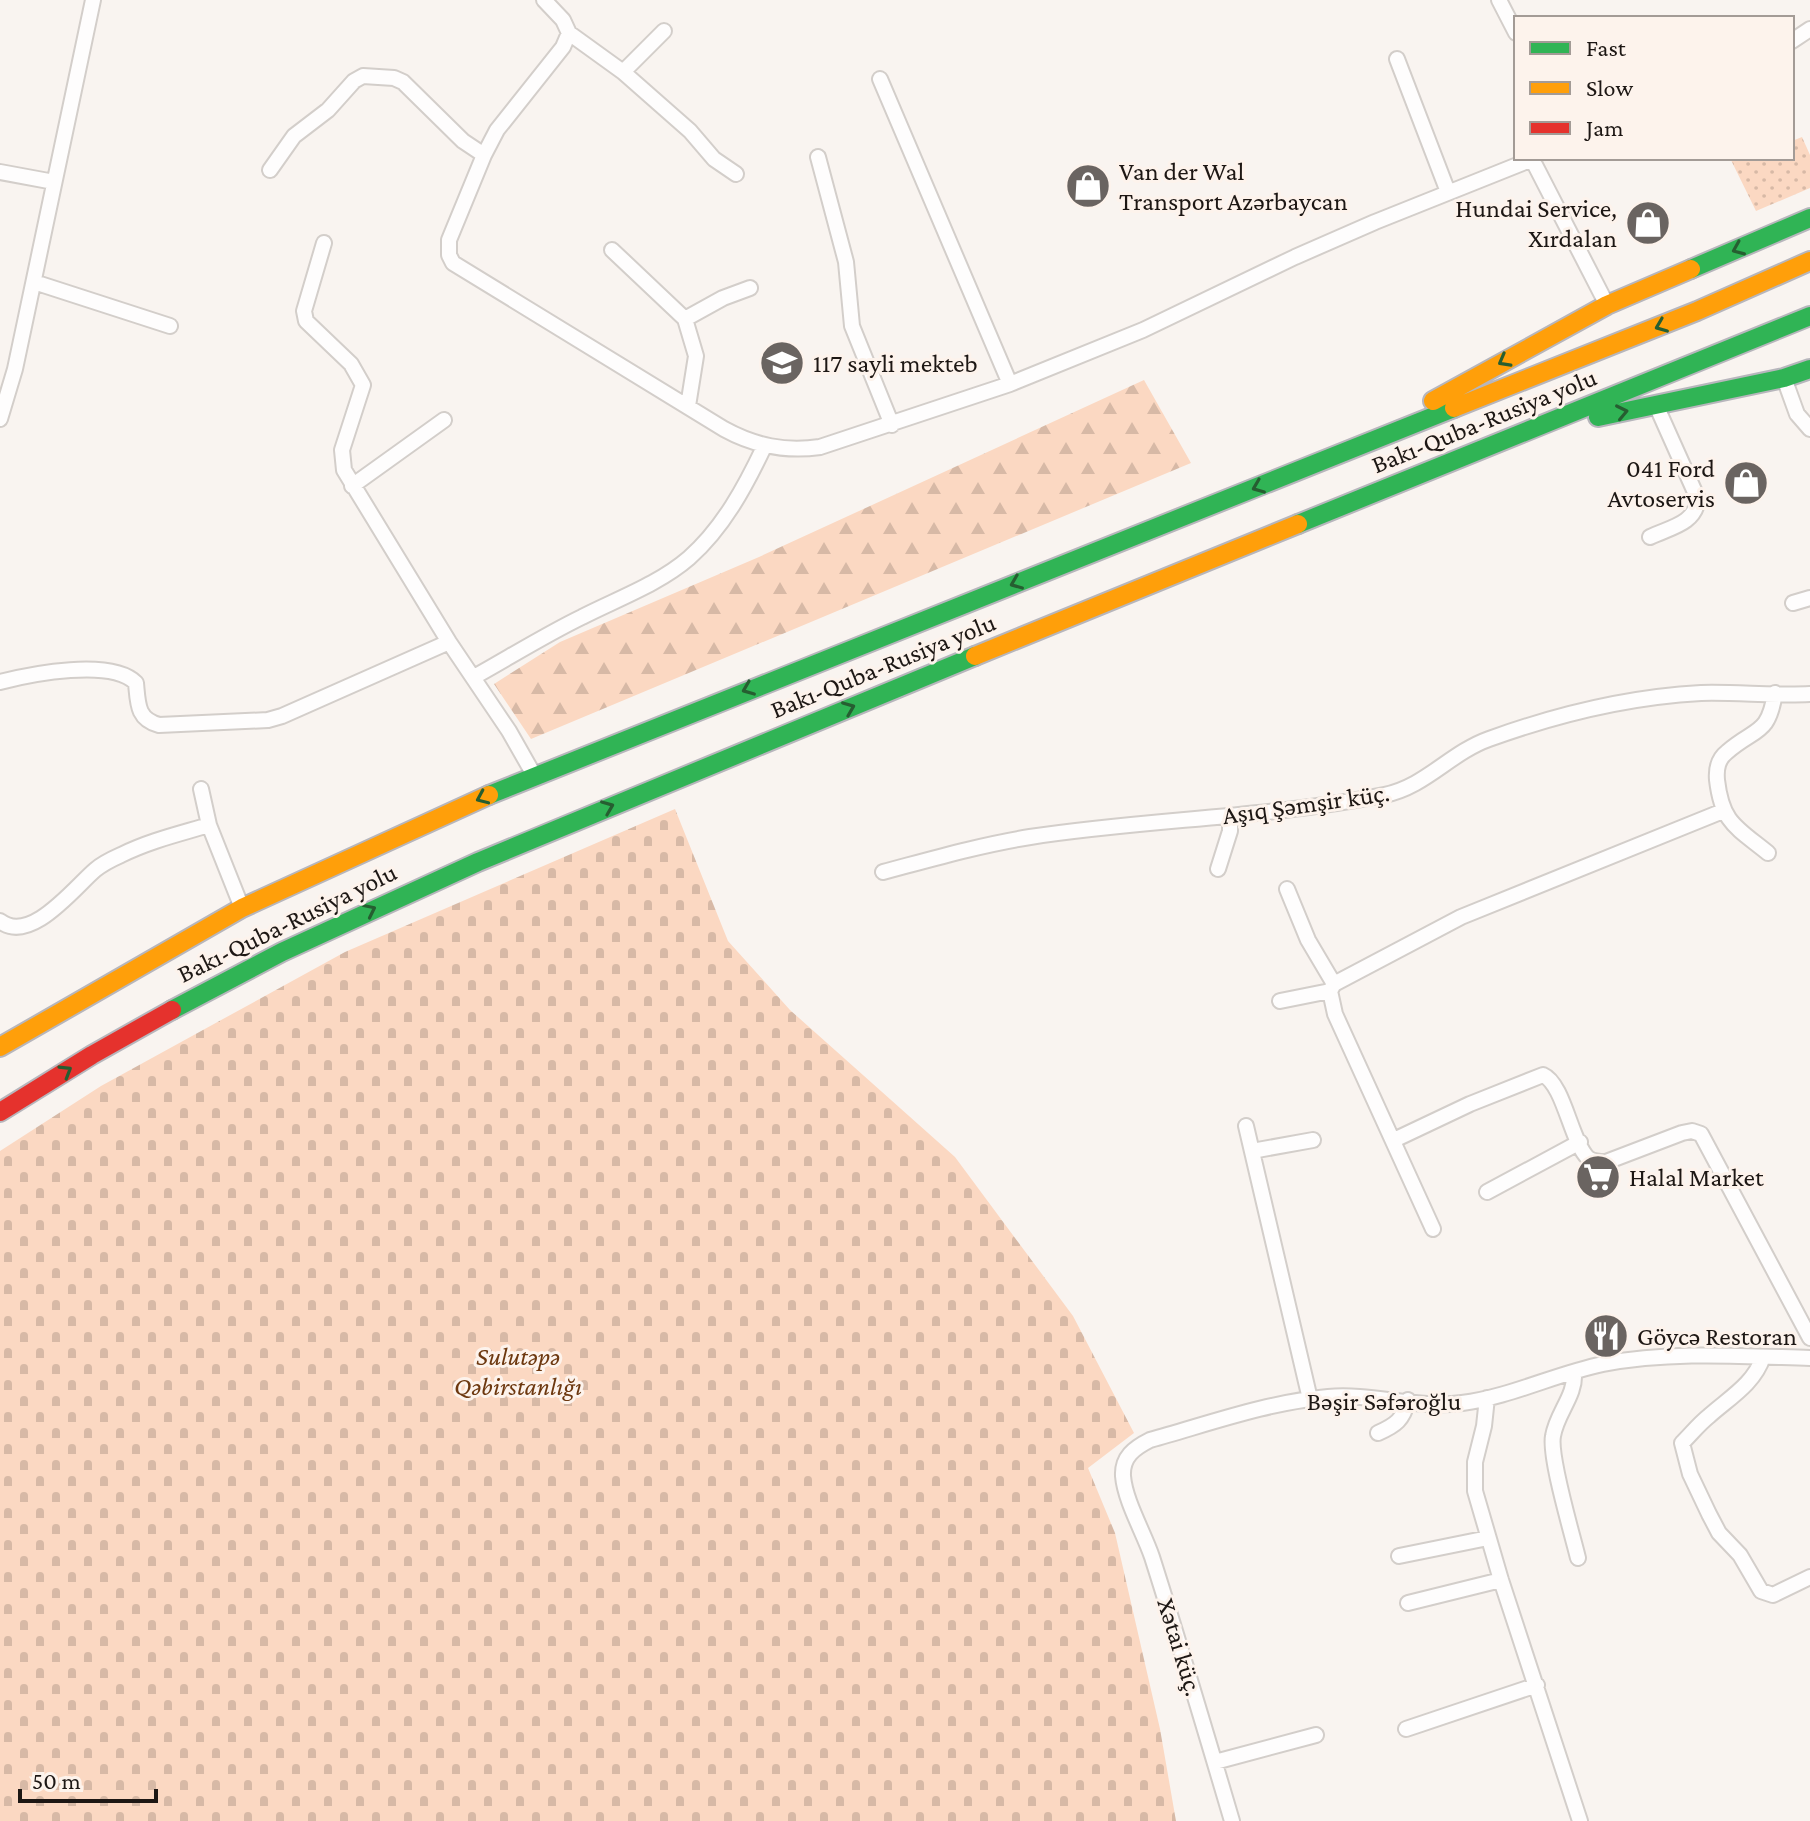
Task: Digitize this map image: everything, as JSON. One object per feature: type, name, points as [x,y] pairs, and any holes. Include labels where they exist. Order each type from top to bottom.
[{"type":"highway","points":[[1330,458],[1607,305],[1810,218]]},
{"type":"highway","name":"Bakı-Quba-Rusiya yolu","points":[[0,1047],[242,908],[534,775],[1697,311],[1810,261]]},
{"type":"highway","name":"Bakı-Quba-Rusiya yolu","points":[[0,1112],[140,1026],[263,960],[396,897],[556,828],[1810,316]]},
{"type":"highway","points":[[1519,434],[1784,378],[1810,369]]},
{"type":"street","points":[[0,419],[15,369],[93,0]]},
{"type":"street","points":[[544,0],[563,20],[569,33],[623,72],[690,131],[714,159],[736,174]]},
{"type":"street","points":[[1499,0],[1514,29]]},
{"type":"street","points":[[623,72],[664,31]]},
{"type":"street","points":[[569,33],[563,47],[497,130],[449,240],[449,255],[453,263],[744,440],[764,447],[801,450],[820,447],[1010,384],[1143,330],[1295,257],[1531,160]]},
{"type":"street","points":[[1397,59],[1448,192]]},
{"type":"street","points":[[270,170],[294,136],[328,110],[354,81],[363,76],[394,78],[403,82],[463,141],[484,155]]},
{"type":"street","points":[[880,79],[1010,384]]},
{"type":"street","points":[[818,157],[846,262],[852,326],[892,425]]},
{"type":"street","points":[[1534,160],[1607,305]]},
{"type":"street","points":[[0,172],[54,182]]},
{"type":"street","points":[[324,243],[304,311],[306,321],[351,364],[363,385],[342,450],[344,470],[534,775]]},
{"type":"street","points":[[612,250],[685,319],[696,356],[688,406]]},
{"type":"street","points":[[34,282],[170,326]]},
{"type":"street","points":[[685,319],[723,298],[750,288]]},
{"type":"street","points":[[1784,378],[1797,414],[1810,429]]},
{"type":"street","points":[[1650,537],[1690,518],[1696,512],[1698,499],[1656,405]]},
{"type":"street","points":[[352,486],[444,420]]},
{"type":"street","points":[[474,677],[577,619],[673,571],[691,556],[728,513],[764,447]]},
{"type":"street","points":[[1793,603],[1810,598]]},
{"type":"street","points":[[0,682],[60,670],[121,673],[136,683],[139,709],[142,717],[149,722],[159,725],[268,720],[449,642]]},
{"type":"street","points":[[1768,853],[1732,824],[1723,811],[1716,772],[1718,762],[1725,753],[1763,728],[1771,714],[1775,693]]},
{"type":"street","name":"Aşıq Şəmşir küç.","points":[[883,872],[981,846],[1031,837],[1316,807],[1407,789],[1471,746],[1572,712],[1700,694],[1810,694]]},
{"type":"street","points":[[201,789],[209,825],[242,908]]},
{"type":"street","points":[[1280,1001],[1332,988],[1343,977],[1461,917],[1723,811]]},
{"type":"street","points":[[1218,869],[1230,831],[1230,816]]},
{"type":"street","points":[[0,921],[9,928],[19,927],[63,903],[96,869],[120,855],[144,844],[209,825]]},
{"type":"street","points":[[1287,889],[1332,988],[1335,1014],[1433,1229]]},
{"type":"street","points":[[1394,1140],[1470,1104],[1543,1075],[1549,1078],[1590,1160],[1606,1162],[1682,1133],[1692,1131],[1701,1134],[1810,1338]]},
{"type":"street","points":[[1246,1126],[1310,1399]]},
{"type":"street","points":[[1252,1151],[1313,1140]]},
{"type":"street","points":[[1487,1192],[1580,1142]]},
{"type":"street","name":"Bəşir Səfəroğlu","points":[[1123,1475],[1127,1456],[1150,1440],[1310,1399],[1344,1396],[1458,1404],[1574,1372],[1651,1357],[1810,1358]]},
{"type":"street","points":[[1763,1357],[1759,1371],[1749,1382],[1682,1443],[1684,1456],[1719,1533],[1740,1555],[1761,1591],[1773,1595],[1810,1577]]},
{"type":"street","points":[[1574,1372],[1572,1393],[1560,1414],[1552,1446],[1578,1558]]},
{"type":"street","points":[[1487,1398],[1473,1474],[1475,1491],[1580,1821]]},
{"type":"street","points":[[1378,1433],[1404,1417],[1408,1400]]},
{"type":"street","name":"Xətai küç.","points":[[1123,1475],[1151,1554],[1232,1821]]},
{"type":"street","points":[[1399,1556],[1488,1538]]},
{"type":"street","points":[[1408,1603],[1501,1580]]},
{"type":"street","points":[[1406,1729],[1537,1685]]},
{"type":"street","points":[[1215,1762],[1316,1735]]},
{"type":"green space","points":[[1802,137],[1810,155],[1810,188],[1756,211],[1731,160],[1794,160],[1794,140]]},
{"type":"green space","points":[[1144,380],[1191,463],[531,739],[494,684],[560,642],[759,557]]},
{"type":"green space","name":"Sulutəpə Qəbirstanlığı","points":[[675,809],[728,941],[790,1010],[955,1157],[1073,1316],[1134,1433],[1088,1468],[1115,1533],[1160,1729],[1176,1821],[0,1821],[0,1151],[101,1086],[345,952]]},
{"type":"traffic: fast","points":[[1691,269],[1810,218]]},
{"type":"traffic: fast","points":[[1298,524],[1810,316]]},
{"type":"traffic: fast","points":[[1598,417],[1784,378],[1810,369]]},
{"type":"traffic: fast","points":[[489,795],[1454,408]]},
{"type":"traffic: fast","points":[[172,1010],[282,952],[478,862],[975,656]]},
{"type":"traffic: slow","points":[[1454,408],[1697,311],[1810,261]]},
{"type":"traffic: slow","points":[[1433,401],[1607,305],[1691,269]]},
{"type":"traffic: slow","points":[[975,656],[1298,524]]},
{"type":"traffic: slow","points":[[0,1047],[242,908],[489,795]]},
{"type":"traffic: jam","points":[[0,1112],[172,1010]]},
{"type":"place","name":"Van der Wal Transport Azərbaycan","points":[[1088,186]]},
{"type":"place","name":"Hundai Service, Xırdalan","points":[[1648,223]]},
{"type":"place","name":"117 sayli mekteb","points":[[782,363]]},
{"type":"place","name":"041 Ford Avtoservis","points":[[1746,483]]},
{"type":"place","name":"Halal Market","points":[[1598,1177]]},
{"type":"place","name":"Göycə Restoran","points":[[1606,1336]]}]
